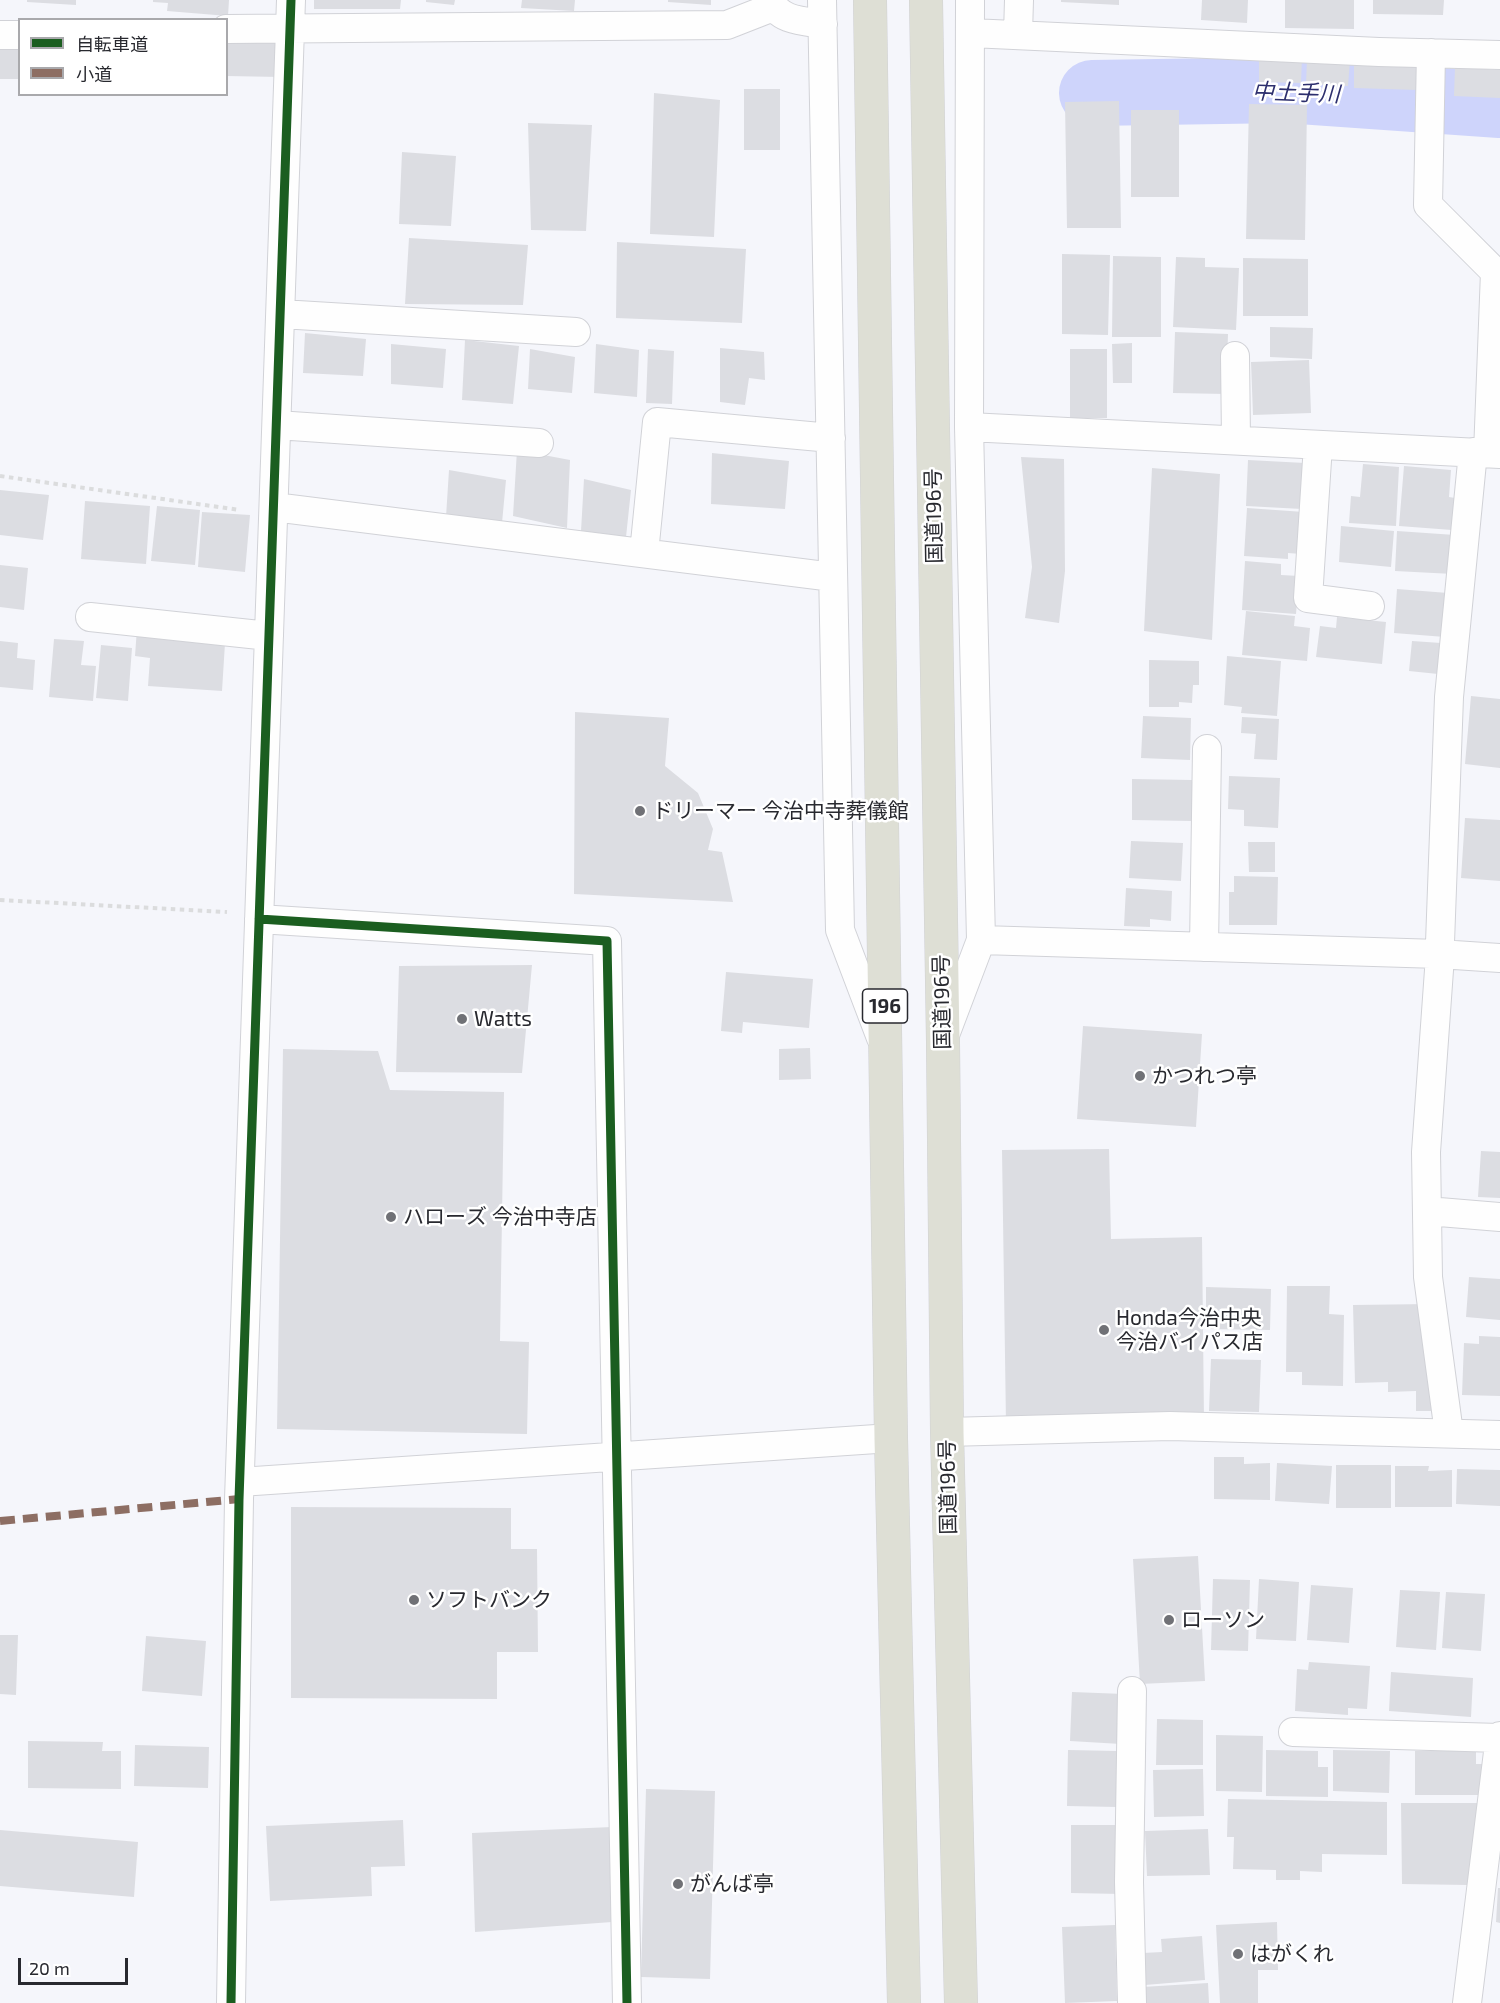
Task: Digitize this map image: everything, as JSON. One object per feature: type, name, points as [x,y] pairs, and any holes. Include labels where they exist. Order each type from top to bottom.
[{"type":"highway","name":"196","points":[[870,5],[891,1438],[904,2003]]},
{"type":"highway","name":"国道196号","points":[[926,7],[947,1432],[961,2003]]},
{"type":"street","points":[[943,1042],[981,940],[969,427],[970,0]]},
{"type":"street","points":[[1018,0],[1018,34]]},
{"type":"street","points":[[228,30],[291,14],[727,25],[772,4],[789,19],[823,12],[840,930],[885,1049]]},
{"type":"street","points":[[231,2003],[240,1482],[291,14]]},
{"type":"street","points":[[970,33],[1431,55],[1500,55]]},
{"type":"street","points":[[0,35],[18,35]]},
{"type":"street","points":[[1431,55],[1428,205],[1495,272],[1487,453],[1449,697],[1439,954],[1426,1152],[1428,1277],[1449,1433]]},
{"type":"street","points":[[280,314],[576,332]]},
{"type":"street","points":[[1235,356],[1236,441]]},
{"type":"street","points":[[644,553],[657,422],[831,438]]},
{"type":"street","points":[[277,425],[539,444]]},
{"type":"street","points":[[969,427],[1487,453]]},
{"type":"street","points":[[1318,445],[1308,598],[1370,606]]},
{"type":"street","points":[[274,511],[833,577]]},
{"type":"street","points":[[90,617],[269,636]]},
{"type":"street","points":[[1204,947],[1208,749]]},
{"type":"street","points":[[259,916],[607,941],[627,2003]]},
{"type":"street","points":[[981,940],[1439,954],[1500,958]]},
{"type":"street","points":[[1427,1211],[1500,1217]]},
{"type":"street","points":[[947,1432],[1170,1426],[1500,1435]]},
{"type":"street","points":[[240,1482],[891,1438]]},
{"type":"street","points":[[1132,1691],[1129,1882],[1132,2003]]},
{"type":"street","points":[[1293,1732],[1500,1737],[1467,2003]]},
{"type":"path","points":[[0,476],[274,511]]},
{"type":"path","points":[[0,900],[259,916]]},
{"type":"building","points":[[27,0],[76,0],[76,5],[27,2]]},
{"type":"building","points":[[153,0],[229,0],[228,16],[167,11],[168,3],[153,2]]},
{"type":"building","points":[[314,0],[401,0],[400,9],[314,9]]},
{"type":"building","points":[[426,0],[455,0],[454,5],[426,2]]},
{"type":"building","points":[[522,0],[575,0],[574,11],[521,8]]},
{"type":"building","points":[[668,0],[711,0],[711,5],[668,2]]},
{"type":"building","points":[[1061,0],[1119,0],[1119,5],[1061,2]]},
{"type":"building","points":[[1202,0],[1248,0],[1247,23],[1201,20]]},
{"type":"building","points":[[1285,0],[1354,0],[1354,29],[1285,28]]},
{"type":"building","points":[[1373,0],[1444,0],[1443,15],[1373,14]]},
{"type":"building","points":[[228,37],[281,37],[281,77],[228,76]]},
{"type":"building","points":[[0,44],[18,44],[18,79],[0,79]]},
{"type":"building","points":[[1259,56],[1302,57],[1301,83],[1259,82]]},
{"type":"building","points":[[1307,59],[1350,61],[1348,86],[1306,84]]},
{"type":"building","points":[[1354,63],[1418,65],[1418,90],[1354,88]]},
{"type":"building","points":[[1455,67],[1500,70],[1500,98],[1454,96]]},
{"type":"building","points":[[744,89],[780,89],[780,150],[744,150]]},
{"type":"building","points":[[654,93],[720,100],[714,237],[650,234]]},
{"type":"building","points":[[1119,101],[1121,228],[1067,228],[1065,102]]},
{"type":"building","points":[[1249,104],[1307,105],[1305,240],[1246,239]]},
{"type":"building","points":[[1131,110],[1179,110],[1179,197],[1131,197]]},
{"type":"building","points":[[528,123],[592,125],[586,231],[531,230]]},
{"type":"building","points":[[402,152],[456,156],[451,226],[399,224]]},
{"type":"building","points":[[409,238],[528,245],[523,305],[405,304]]},
{"type":"building","points":[[617,242],[746,249],[742,323],[616,318]]},
{"type":"building","points":[[1062,254],[1110,255],[1108,335],[1062,334]]},
{"type":"building","points":[[1113,256],[1161,257],[1161,337],[1112,337]]},
{"type":"building","points":[[1176,257],[1205,258],[1205,267],[1239,268],[1236,330],[1173,327]]},
{"type":"building","points":[[1243,258],[1308,259],[1308,316],[1243,316]]},
{"type":"building","points":[[1270,327],[1313,328],[1312,359],[1270,357]]},
{"type":"building","points":[[1175,332],[1228,334],[1226,394],[1173,393]]},
{"type":"building","points":[[305,333],[366,339],[363,376],[303,373]]},
{"type":"building","points":[[465,340],[519,346],[513,404],[462,400]]},
{"type":"building","points":[[1132,343],[1132,383],[1113,383],[1112,344]]},
{"type":"building","points":[[391,344],[446,349],[443,388],[391,384]]},
{"type":"building","points":[[596,344],[639,350],[637,397],[594,393]]},
{"type":"building","points":[[720,348],[764,352],[765,380],[749,378],[745,405],[720,402]]},
{"type":"building","points":[[530,349],[575,357],[572,393],[528,389]]},
{"type":"building","points":[[648,349],[674,351],[672,404],[646,403]]},
{"type":"building","points":[[1070,349],[1107,349],[1107,418],[1070,418]]},
{"type":"building","points":[[1309,360],[1311,413],[1253,415],[1251,362]]},
{"type":"building","points":[[517,450],[570,460],[567,528],[513,516]]},
{"type":"building","points":[[712,453],[789,461],[785,509],[711,504]]},
{"type":"building","points":[[1021,457],[1064,459],[1065,571],[1059,623],[1025,618],[1032,567]]},
{"type":"building","points":[[1248,460],[1305,463],[1302,509],[1246,506]]},
{"type":"building","points":[[1363,464],[1399,467],[1396,526],[1349,523],[1351,496],[1360,497]]},
{"type":"building","points":[[1404,466],[1451,470],[1449,497],[1455,498],[1452,530],[1399,526]]},
{"type":"building","points":[[1152,468],[1220,474],[1212,640],[1144,631]]},
{"type":"building","points":[[449,470],[506,480],[502,523],[446,517]]},
{"type":"building","points":[[584,479],[631,490],[626,537],[581,531]]},
{"type":"building","points":[[0,490],[49,495],[43,540],[0,535]]},
{"type":"building","points":[[85,501],[150,506],[146,564],[81,559]]},
{"type":"building","points":[[157,506],[200,510],[195,565],[151,561]]},
{"type":"building","points":[[1247,508],[1304,512],[1301,554],[1288,553],[1288,559],[1244,556]]},
{"type":"building","points":[[202,512],[250,515],[245,572],[198,567]]},
{"type":"building","points":[[1341,526],[1394,531],[1391,567],[1339,562]]},
{"type":"building","points":[[1397,531],[1455,535],[1453,574],[1395,571]]},
{"type":"building","points":[[1245,561],[1281,564],[1281,575],[1299,576],[1296,614],[1242,610]]},
{"type":"building","points":[[0,565],[28,568],[24,610],[0,607]]},
{"type":"building","points":[[1397,589],[1448,593],[1445,637],[1394,633]]},
{"type":"building","points":[[1246,611],[1295,616],[1294,626],[1310,628],[1307,661],[1242,655]]},
{"type":"building","points":[[1337,617],[1386,622],[1382,664],[1316,657],[1320,626],[1336,628]]},
{"type":"building","points":[[137,628],[225,643],[222,691],[148,686],[150,658],[135,656]]},
{"type":"building","points":[[54,639],[84,641],[81,665],[96,666],[93,701],[49,697]]},
{"type":"building","points":[[0,641],[18,643],[17,658],[35,660],[33,690],[0,687]]},
{"type":"building","points":[[1412,641],[1441,643],[1438,674],[1409,671]]},
{"type":"building","points":[[101,645],[132,648],[128,701],[96,698]]},
{"type":"building","points":[[1227,656],[1281,661],[1277,716],[1241,713],[1242,707],[1224,705]]},
{"type":"building","points":[[1149,660],[1199,661],[1199,685],[1193,685],[1192,703],[1179,702],[1179,707],[1149,707]]},
{"type":"building","points":[[1471,696],[1500,699],[1500,768],[1465,764]]},
{"type":"building","name":"ドリーマー 今治中寺葬儀館","points":[[575,712],[669,718],[665,766],[698,793],[713,829],[708,850],[722,852],[733,902],[574,894]]},
{"type":"building","points":[[1143,716],[1191,718],[1190,760],[1141,758]]},
{"type":"building","points":[[1242,717],[1279,719],[1277,760],[1254,759],[1256,734],[1241,733]]},
{"type":"building","points":[[1229,776],[1280,778],[1278,828],[1244,826],[1244,810],[1228,809]]},
{"type":"building","points":[[1132,779],[1192,780],[1192,821],[1132,820]]},
{"type":"building","points":[[1465,818],[1500,820],[1500,881],[1461,878]]},
{"type":"building","points":[[1131,841],[1183,843],[1181,881],[1129,878]]},
{"type":"building","points":[[1248,842],[1275,842],[1275,872],[1249,872]]},
{"type":"building","points":[[1234,876],[1278,877],[1277,925],[1229,925],[1229,892],[1234,892]]},
{"type":"building","points":[[1126,888],[1172,891],[1171,921],[1150,919],[1150,927],[1124,926]]},
{"type":"building","name":"Watts","points":[[532,965],[522,1073],[396,1072],[399,966]]},
{"type":"building","points":[[726,972],[813,979],[809,1028],[743,1022],[742,1033],[721,1031]]},
{"type":"building","name":"かつれつ亭","points":[[1083,1026],[1202,1034],[1196,1127],[1077,1119]]},
{"type":"building","points":[[810,1048],[811,1079],[779,1080],[779,1049]]},
{"type":"building","name":"ハローズ 今治中寺店","points":[[283,1049],[378,1051],[390,1090],[504,1092],[500,1341],[529,1342],[527,1434],[277,1429]]},
{"type":"building","name":"Honda今治中央 今治バイパス店","points":[[1109,1149],[1111,1239],[1202,1237],[1204,1421],[1006,1424],[1002,1150]]},
{"type":"building","points":[[1481,1151],[1500,1152],[1500,1198],[1478,1197]]},
{"type":"building","points":[[1469,1277],[1500,1279],[1500,1320],[1466,1317]]},
{"type":"building","points":[[1287,1286],[1330,1286],[1329,1314],[1344,1315],[1343,1386],[1302,1385],[1302,1372],[1286,1372]]},
{"type":"building","points":[[1206,1287],[1271,1289],[1270,1330],[1206,1329]]},
{"type":"building","points":[[1430,1304],[1432,1411],[1416,1411],[1416,1391],[1388,1392],[1388,1382],[1355,1383],[1353,1305]]},
{"type":"building","points":[[1479,1336],[1500,1337],[1500,1396],[1462,1395],[1464,1343],[1479,1344]]},
{"type":"building","points":[[1211,1359],[1261,1360],[1259,1412],[1209,1411]]},
{"type":"building","points":[[1214,1457],[1244,1457],[1244,1464],[1270,1463],[1270,1500],[1214,1499]]},
{"type":"building","points":[[1277,1463],[1332,1466],[1329,1504],[1275,1501]]},
{"type":"building","points":[[1336,1465],[1391,1465],[1391,1508],[1336,1508]]},
{"type":"building","points":[[1395,1466],[1429,1466],[1428,1471],[1452,1470],[1452,1507],[1395,1507]]},
{"type":"building","points":[[1457,1469],[1500,1470],[1500,1506],[1456,1504]]},
{"type":"building","name":"ソフトバンク","points":[[291,1507],[511,1508],[511,1549],[537,1549],[538,1652],[497,1652],[497,1699],[291,1698]]},
{"type":"building","name":"ローソン","points":[[1198,1556],[1205,1681],[1140,1684],[1133,1559]]},
{"type":"building","points":[[1213,1579],[1250,1580],[1248,1651],[1211,1650]]},
{"type":"building","points":[[1259,1579],[1299,1582],[1296,1641],[1256,1639]]},
{"type":"building","points":[[1311,1585],[1353,1588],[1349,1643],[1307,1640]]},
{"type":"building","points":[[1400,1590],[1440,1592],[1436,1650],[1396,1647]]},
{"type":"building","points":[[1446,1592],[1485,1594],[1481,1651],[1442,1648]]},
{"type":"building","points":[[0,1635],[18,1635],[16,1695],[0,1694]]},
{"type":"building","points":[[146,1636],[206,1641],[202,1696],[142,1691]]},
{"type":"building","points":[[1309,1662],[1370,1666],[1367,1709],[1348,1708],[1348,1715],[1295,1711],[1297,1669],[1308,1670]]},
{"type":"building","points":[[1391,1672],[1473,1678],[1471,1717],[1389,1711]]},
{"type":"building","points":[[1072,1692],[1124,1694],[1121,1744],[1070,1741]]},
{"type":"building","points":[[1157,1719],[1203,1720],[1203,1765],[1156,1765]]},
{"type":"building","points":[[1216,1735],[1263,1736],[1262,1792],[1216,1791]]},
{"type":"building","points":[[28,1741],[103,1742],[102,1751],[121,1751],[121,1789],[28,1788]]},
{"type":"building","points":[[135,1745],[209,1747],[208,1788],[134,1786]]},
{"type":"building","points":[[1068,1750],[1117,1751],[1117,1807],[1067,1806]]},
{"type":"building","points":[[1266,1750],[1318,1751],[1318,1767],[1328,1767],[1328,1797],[1266,1796]]},
{"type":"building","points":[[1333,1750],[1390,1751],[1389,1793],[1333,1791]]},
{"type":"building","points":[[1415,1751],[1476,1751],[1476,1764],[1485,1764],[1485,1795],[1415,1795]]},
{"type":"building","points":[[1203,1769],[1204,1816],[1154,1817],[1153,1770]]},
{"type":"building","name":"がんば亭","points":[[646,1789],[715,1791],[710,1979],[641,1977]]},
{"type":"building","points":[[1228,1799],[1387,1802],[1387,1855],[1322,1854],[1322,1872],[1300,1871],[1300,1880],[1276,1880],[1276,1870],[1233,1869],[1234,1837],[1227,1837]]},
{"type":"building","points":[[1401,1803],[1479,1803],[1468,1885],[1402,1884]]},
{"type":"building","points":[[403,1820],[405,1866],[371,1867],[372,1896],[270,1901],[266,1826]]},
{"type":"building","points":[[1071,1825],[1121,1825],[1121,1894],[1071,1893]]},
{"type":"building","points":[[612,1827],[612,1922],[475,1932],[472,1833]]},
{"type":"building","points":[[1208,1829],[1210,1875],[1147,1876],[1145,1831]]},
{"type":"building","points":[[0,1830],[138,1842],[134,1897],[0,1886]]},
{"type":"building","points":[[1498,1888],[1500,1888],[1500,1923],[1496,1922]]},
{"type":"building","points":[[1277,1922],[1278,1970],[1258,1970],[1258,2003],[1220,2003],[1216,1925]]},
{"type":"building","points":[[1115,1925],[1117,2001],[1065,2003],[1062,1927]]},
{"type":"building","points":[[1202,1936],[1205,1980],[1145,1985],[1143,1953],[1162,1952],[1161,1939]]},
{"type":"building","points":[[1208,1983],[1209,2003],[1143,2003],[1142,1987]]},
{"type":"waterway","name":"中土手川","points":[[1092,93],[1286,90],[1500,105]]},
{"type":"marked path","points":[[0,1521],[239,1499]]},
{"type":"cycle path","points":[[231,2003],[239,1499],[291,0]]},
{"type":"cycle path","points":[[259,919],[607,941],[627,2003]]},
{"type":"place","name":"ドリーマー 今治中寺葬儀館","points":[[640,811]]},
{"type":"place","name":"Watts","points":[[462,1019]]},
{"type":"place","name":"かつれつ亭","points":[[1140,1076]]},
{"type":"place","name":"ハローズ 今治中寺店","points":[[391,1217]]},
{"type":"place","name":"Honda今治中央 今治バイパス店","points":[[1104,1330]]},
{"type":"place","name":"ソフトバンク","points":[[414,1600]]},
{"type":"place","name":"ローソン","points":[[1169,1620]]},
{"type":"place","name":"がんば亭","points":[[678,1884]]},
{"type":"place","name":"はがくれ","points":[[1238,1954]]}]
